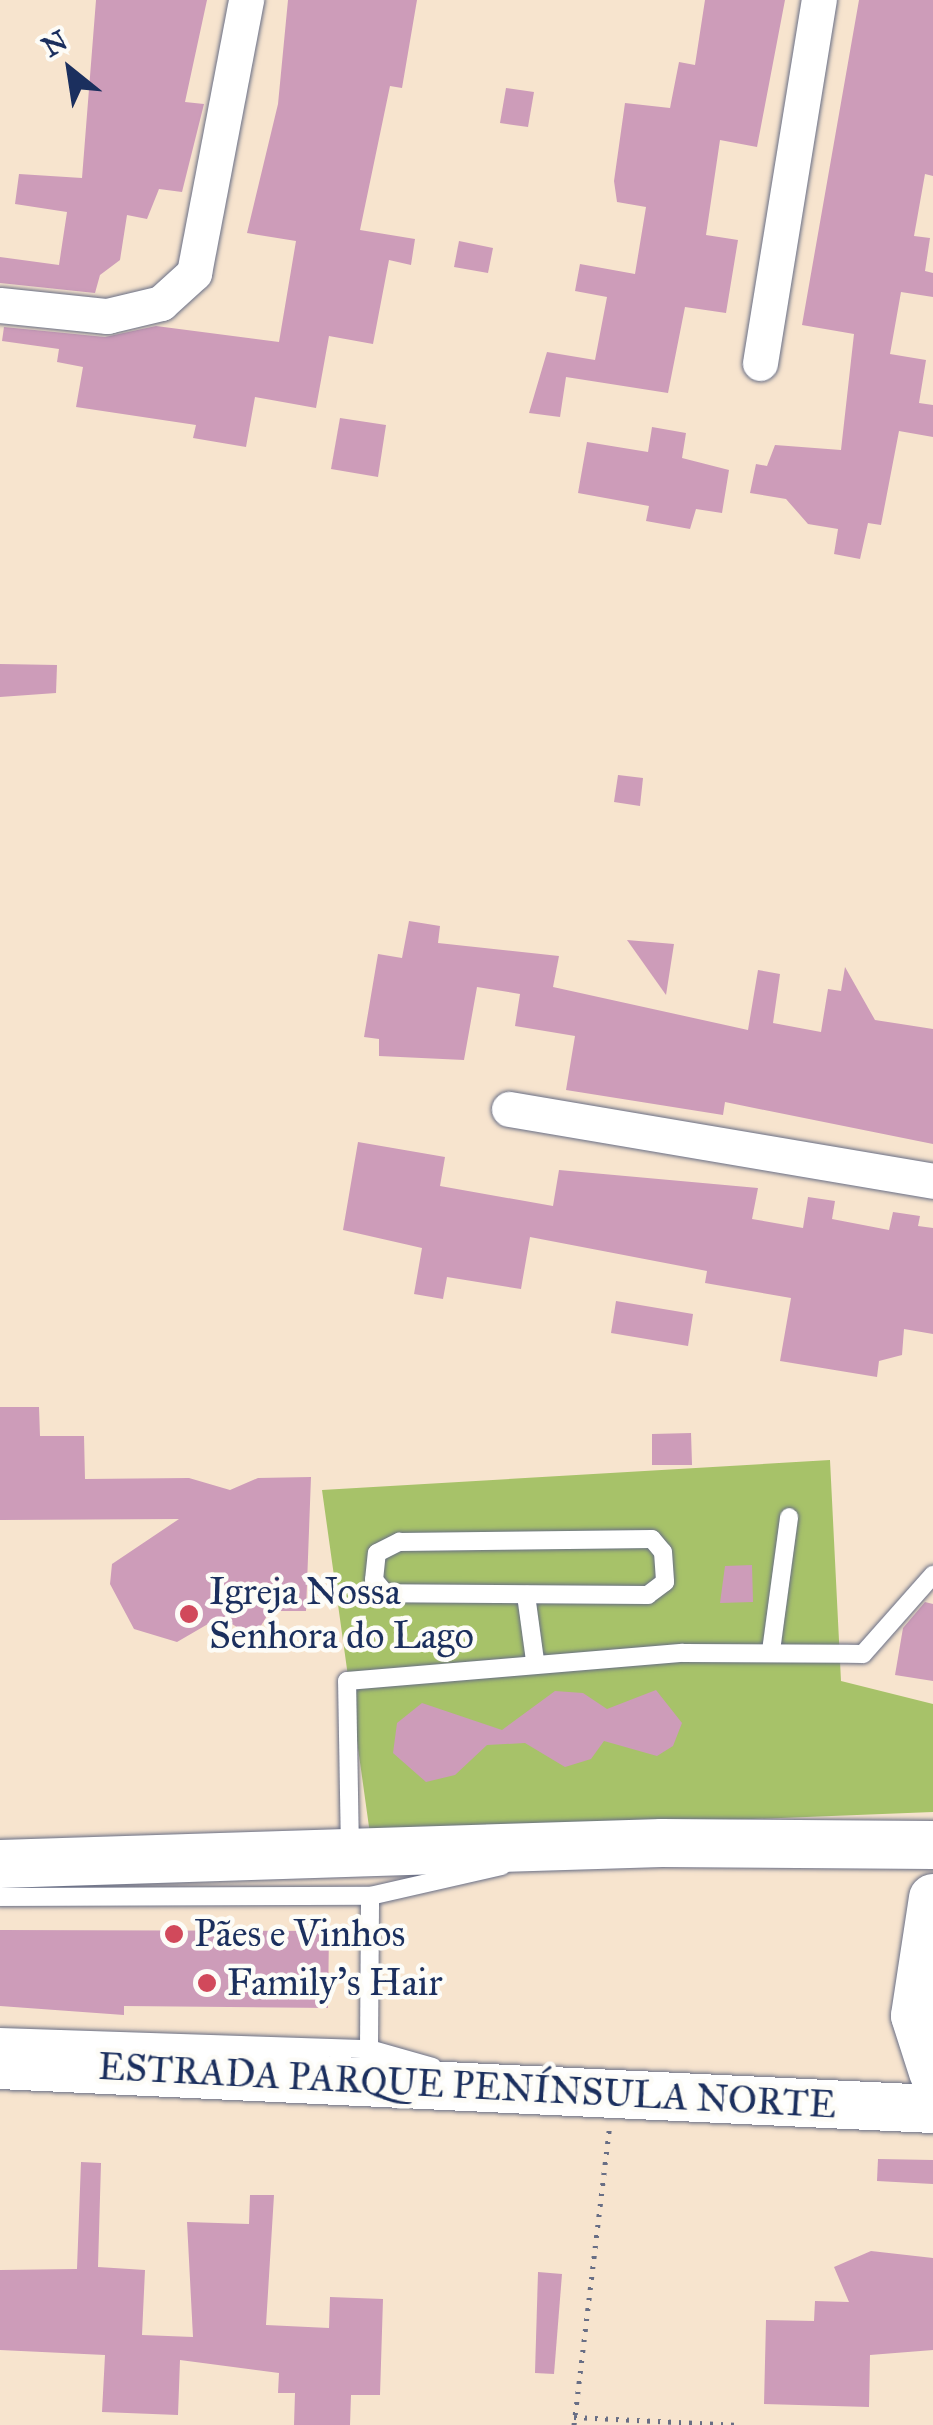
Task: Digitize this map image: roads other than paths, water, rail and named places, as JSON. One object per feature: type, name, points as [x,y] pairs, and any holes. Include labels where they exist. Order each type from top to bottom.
[{"type":"main road","points":[[0,1864],[360,1876],[564,1847],[933,1844]]},
{"type":"main road","points":[[933,1898],[915,2016],[933,2072]]},
{"type":"main road","name":"ESTRADA PARQUE PENÍNSULA NORTE","points":[[0,2065],[512,2083],[933,2109]]},
{"type":"street","points":[[0,305],[107,316],[160,303],[194,273],[246,0]]},
{"type":"street","points":[[760,362],[819,0]]},
{"type":"street","points":[[509,1109],[933,1181]]},
{"type":"lane","points":[[771,1651],[789,1517]]},
{"type":"lane","points":[[652,1539],[663,1552],[664,1582],[648,1595],[526,1595],[386,1593],[374,1580],[377,1553],[399,1542],[652,1539]]},
{"type":"lane","points":[[369,2049],[348,1681],[535,1661],[771,1651],[863,1654],[933,1575]]},
{"type":"lane","points":[[526,1595],[535,1661]]},
{"type":"lane","points":[[0,1897],[360,1876]]},
{"type":"lane","points":[[0,2037],[369,2049],[512,2083]]},
{"type":"place","name":"Igreja Nossa Senhora do Lago","points":[[189,1614]]},
{"type":"place","name":"Pães e Vinhos","points":[[174,1934]]},
{"type":"place","name":"Family's Hair","points":[[207,1983]]}]
